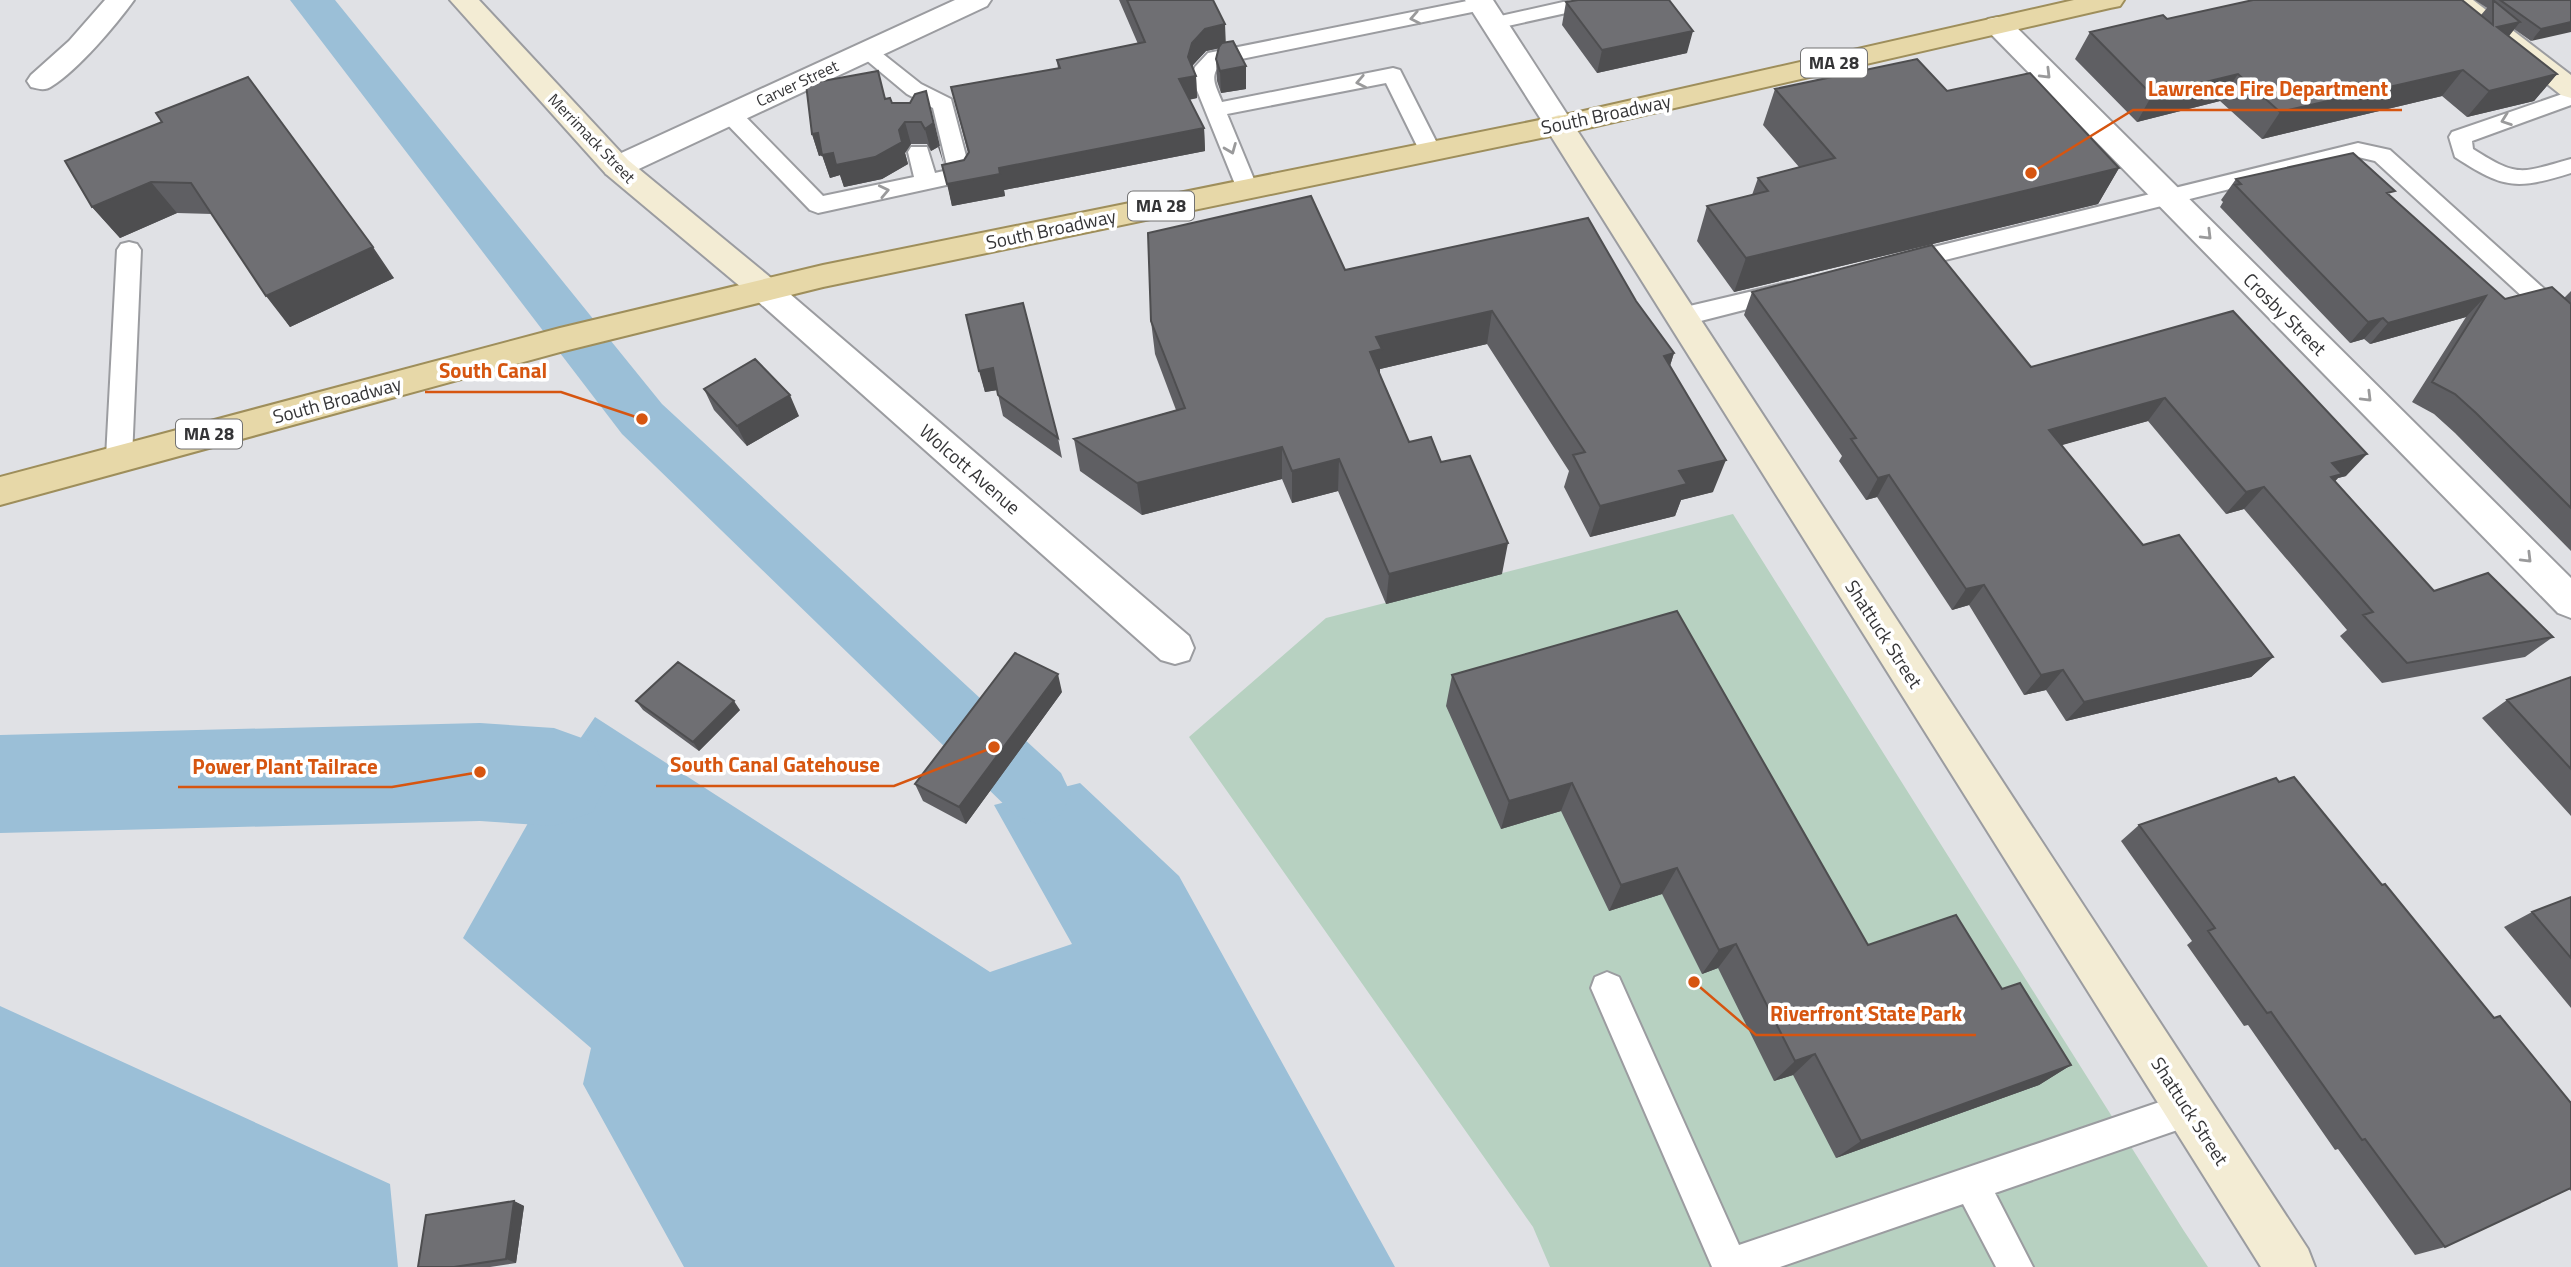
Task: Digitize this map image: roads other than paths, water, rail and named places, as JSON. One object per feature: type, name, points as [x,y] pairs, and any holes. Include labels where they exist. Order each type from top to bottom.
[{"type":"main road","name":"Merrimack Street","points":[[464,0],[617,167],[765,290]]},
{"type":"main road","name":"South Broadway","points":[[0,491],[418,379],[765,290],[1559,125],[2110,0]]},
{"type":"main road","points":[[2456,0],[2571,89]]},
{"type":"main road","name":"Shattuck Street","points":[[1559,125],[2290,1267]]},
{"type":"street","points":[[41,80],[79,47],[120,0]]},
{"type":"street","name":"Carver Street","points":[[617,167],[977,0]]},
{"type":"street","name":"Shattuck Street","points":[[1485,9],[1559,125]]},
{"type":"street","name":"Crosby Street","points":[[1998,25],[2571,602]]},
{"type":"street","name":"Wolcott Avenue","points":[[765,290],[1175,648]]},
{"type":"lane","points":[[1247,189],[1202,78],[1205,67],[1215,58],[1485,9],[1600,1]]},
{"type":"lane","points":[[730,114],[818,205],[960,175],[943,104],[914,89],[866,50]]},
{"type":"lane","points":[[1215,110],[1393,75],[1430,151]]},
{"type":"lane","points":[[906,111],[914,89]]},
{"type":"lane","points":[[2571,98],[2459,137],[2463,152],[2496,174],[2520,181],[2571,166]]},
{"type":"lane","points":[[1884,267],[2358,150],[2382,155],[2571,327]]},
{"type":"lane","points":[[919,152],[926,182]]},
{"type":"lane","points":[[119,458],[129,250]]},
{"type":"lane","points":[[1681,317],[1803,287]]},
{"type":"lane","points":[[1607,988],[1730,1266],[2189,1109]]},
{"type":"lane","points":[[1971,1184],[2015,1267]]},
{"type":"water","points":[[595,717],[990,972],[1072,944],[994,805],[1080,783],[1179,876],[1395,1267],[684,1267],[583,1084],[591,1048],[463,938],[554,777]]},
{"type":"water","points":[[0,1006],[390,1184],[398,1267],[0,1267]]},
{"type":"waterway","points":[[312,0],[642,419],[1038,794]]},
{"type":"waterway","points":[[0,784],[480,772],[554,777]]},
{"type":"place","name":"Lawrence Fire Department","points":[[2031,173]]},
{"type":"place","name":"South Canal","points":[[642,419]]},
{"type":"place","name":"South Canal Gatehouse","points":[[994,747]]},
{"type":"place","name":"Power Plant Tailrace","points":[[480,772]]},
{"type":"place","name":"Riverfront State Park","points":[[1694,982]]}]
